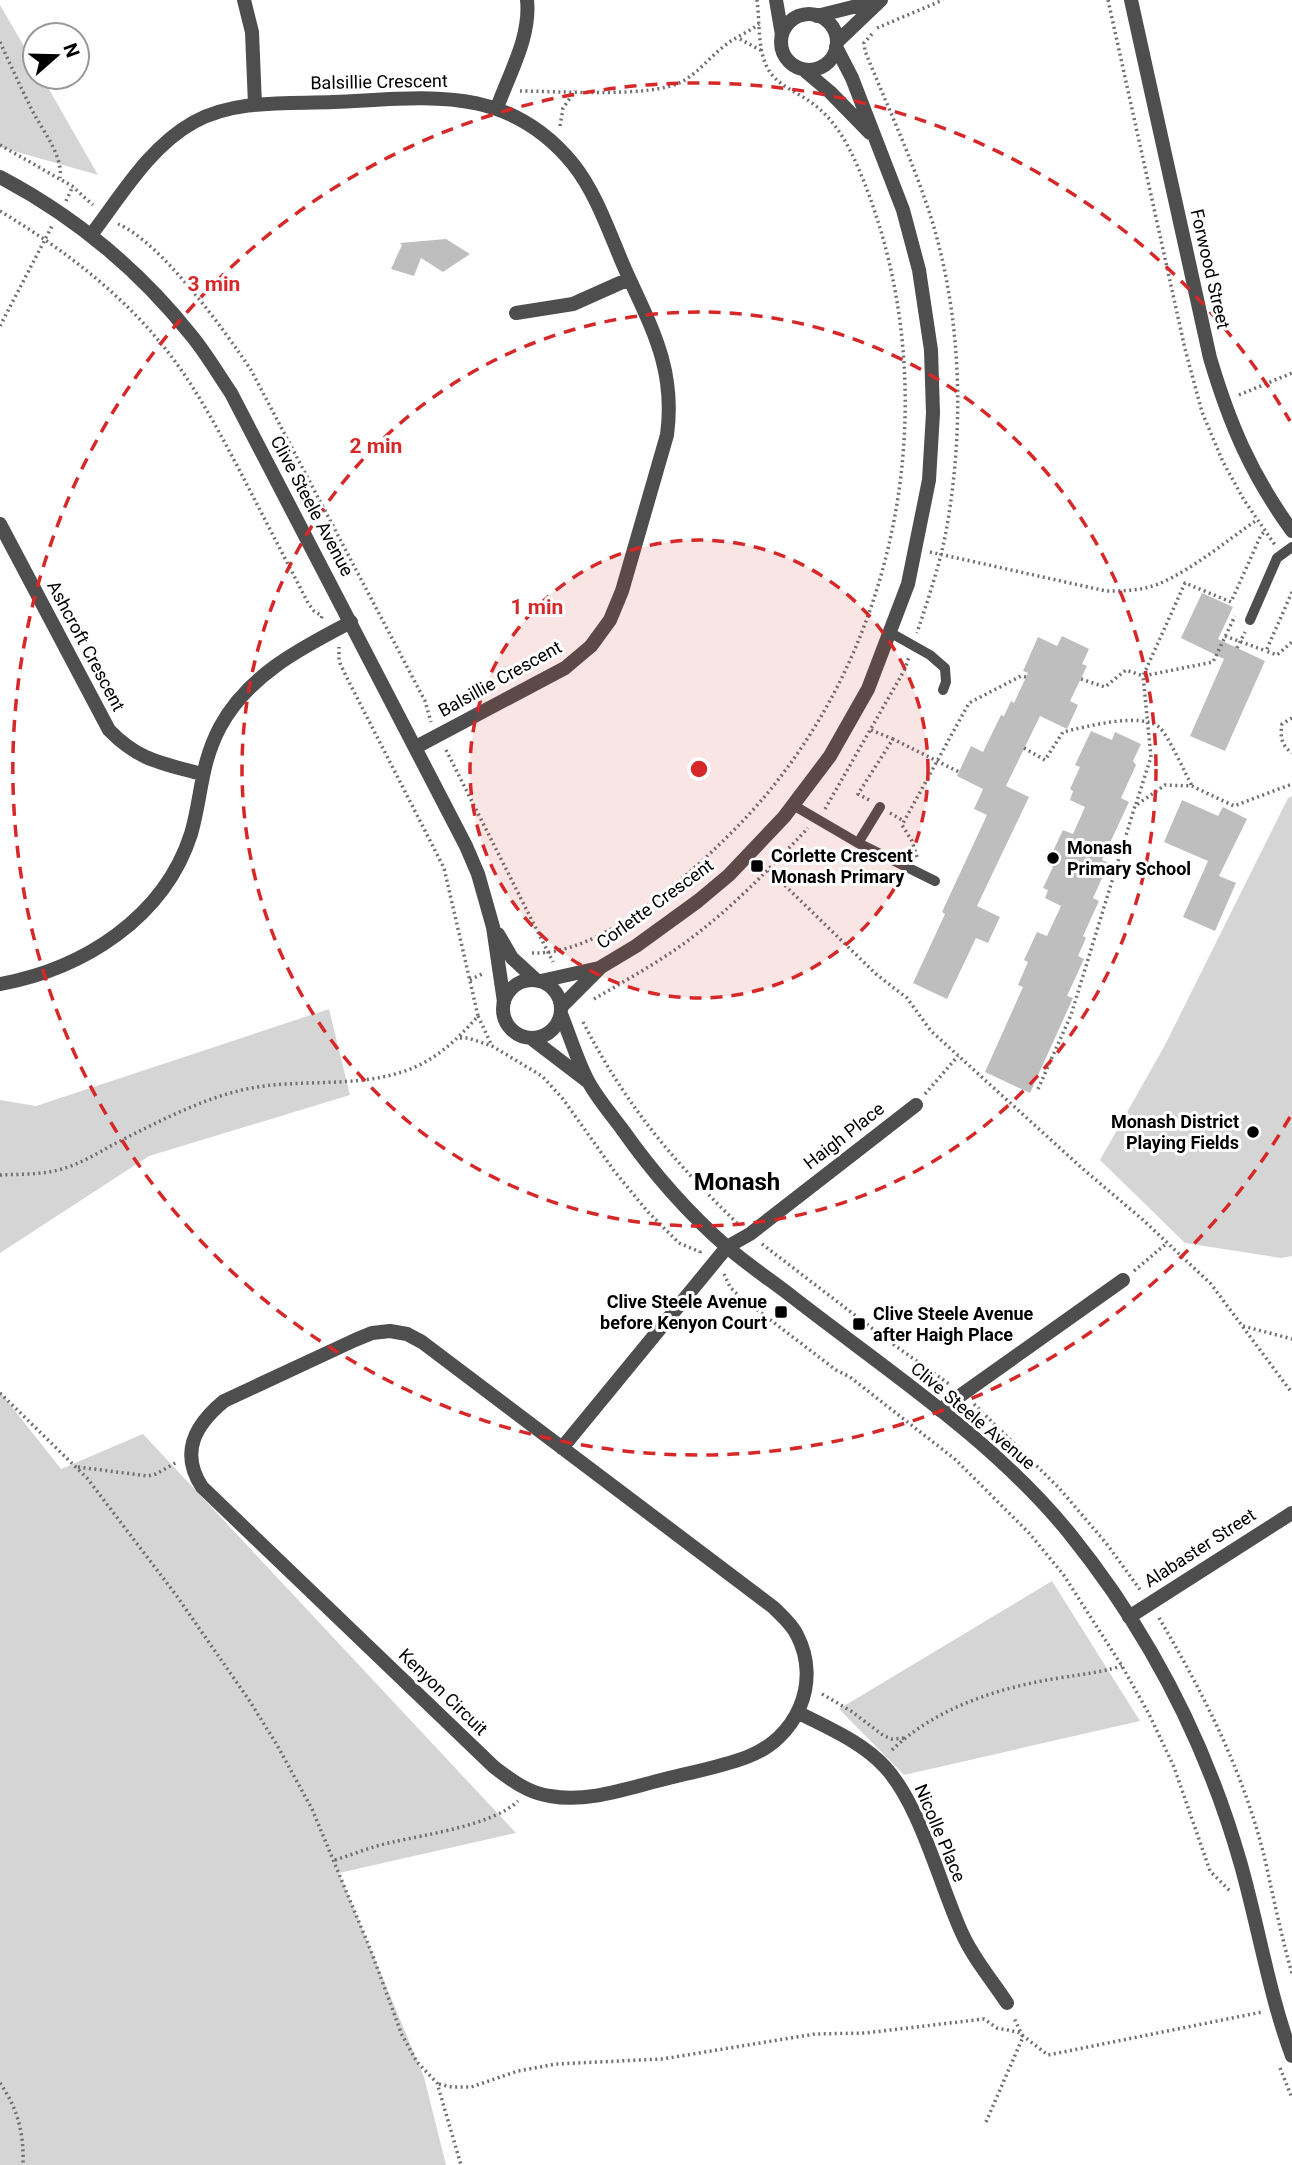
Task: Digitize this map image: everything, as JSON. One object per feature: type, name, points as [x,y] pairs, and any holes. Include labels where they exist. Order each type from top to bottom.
[{"type":"street","points":[[244,0],[252,32],[255,105]]},
{"type":"street","points":[[497,108],[525,33],[527,0]]},
{"type":"street","points":[[776,0],[782,35]]},
{"type":"street","points":[[807,0],[815,15],[831,26],[836,44]]},
{"type":"street","points":[[881,0],[836,44],[831,58],[822,67],[804,70],[790,63],[785,57],[782,35],[794,19],[807,14],[815,15],[881,0]]},
{"type":"street","name":"Forwood Street","points":[[1130,0],[1210,358],[1223,402],[1250,465],[1292,531]]},
{"type":"street","name":"Corlette Crescent","points":[[561,1010],[601,967],[636,946],[729,875],[793,805],[830,756],[862,700],[891,633],[908,584],[929,480],[933,413],[932,350],[919,270],[894,184],[836,44]]},
{"type":"street","name":"Corlette Crescent","points":[[804,70],[830,92],[876,139]]},
{"type":"street","name":"Balsillie Crescent","points":[[91,235],[148,160],[169,138],[195,121],[224,110],[255,105],[429,97],[464,99],[515,116],[548,138],[574,166],[593,198],[654,333],[666,366],[669,417],[667,435],[622,591],[610,620],[591,646],[565,668],[416,747]]},
{"type":"street","name":"Clive Steele Avenue","points":[[0,177],[47,204],[91,235],[145,283],[191,335],[231,393],[466,846],[478,874],[493,926],[504,1002]]},
{"type":"street","points":[[516,313],[573,304],[629,279]]},
{"type":"street","name":"Ashcroft Crescent","points":[[0,524],[109,730],[125,747],[146,759],[202,774]]},
{"type":"street","points":[[0,984],[50,972],[90,954],[125,929],[155,900],[186,849],[202,774],[221,725],[243,695],[271,668],[303,647],[351,622]]},
{"type":"street","name":"Clive Steele Avenue","points":[[493,926],[512,958],[539,981]]},
{"type":"street","name":"Corlette Crescent","points":[[539,981],[601,967]]},
{"type":"street","points":[[539,981],[553,989],[561,1010],[559,1022],[548,1034],[532,1039],[515,1033],[505,1019],[504,1002],[512,988],[520,983],[539,981]]},
{"type":"street","name":"Clive Steele Avenue","points":[[561,1010],[588,1082],[647,1165],[672,1194],[727,1247],[968,1433],[1021,1481],[1053,1515],[1111,1588],[1150,1651],[1187,1720],[1218,1792],[1242,1867],[1269,1981],[1289,2037],[1292,2056]]},
{"type":"street","name":"Clive Steele Avenue","points":[[532,1039],[588,1082]]},
{"type":"street","name":"Haigh Place","points":[[727,1247],[750,1234],[916,1105]]},
{"type":"street","points":[[562,1448],[727,1247]]},
{"type":"street","points":[[940,1410],[1123,1280]]},
{"type":"street","name":"Kenyon Circuit","points":[[390,1331],[407,1334],[422,1342],[773,1607],[792,1626],[806,1661],[806,1687],[799,1713],[778,1739],[749,1757],[602,1795],[576,1799],[538,1793],[514,1782],[494,1767],[202,1487],[191,1459],[196,1433],[207,1415],[225,1401],[355,1340],[372,1333],[390,1331]]},
{"type":"street","name":"Alabaster Street","points":[[1129,1617],[1292,1513]]},
{"type":"street","name":"Nicolle Place","points":[[799,1713],[844,1736],[873,1756],[886,1768],[906,1795],[962,1934],[1007,2003]]},
{"type":"lane","points":[[1250,620],[1278,558],[1292,547]]},
{"type":"lane","points":[[891,633],[930,655],[945,668],[946,682],[943,690]]},
{"type":"lane","points":[[793,805],[858,843],[935,881]]},
{"type":"lane","points":[[858,843],[880,807]]},
{"type":"path","points":[[523,953],[549,954],[604,933],[663,893],[713,852],[761,800],[801,748],[835,691],[864,629],[890,542],[902,471],[906,400],[900,326],[884,241],[859,169],[838,130],[811,102],[775,78],[767,68],[762,51],[757,0]]},
{"type":"path","points":[[588,1002],[645,969],[694,936],[769,870],[828,806],[905,669],[941,555],[951,499],[958,405],[950,303],[932,220],[908,154],[864,51],[864,43],[877,28],[943,0]]},
{"type":"path","points":[[518,101],[516,90],[575,91],[672,86],[692,75],[725,45],[759,24]]},
{"type":"path","points":[[738,38],[762,51]]},
{"type":"path","points":[[0,41],[55,152],[60,178]]},
{"type":"path","points":[[561,135],[562,108],[575,91]]},
{"type":"path","points":[[0,145],[60,178],[83,194],[95,207]]},
{"type":"path","points":[[0,211],[46,239],[91,273],[124,304],[178,366],[225,443],[308,603],[314,611],[323,616],[320,622]]},
{"type":"path","points":[[115,223],[141,239],[179,276],[222,327],[251,370],[425,701],[432,725]]},
{"type":"path","points":[[0,327],[46,239]]},
{"type":"path","points":[[1202,412],[1292,373]]},
{"type":"path","points":[[917,549],[1106,591],[1146,588],[1178,573],[1257,520]]},
{"type":"path","points":[[1231,602],[1261,535],[1265,532]]},
{"type":"path","points":[[1081,679],[1105,687],[1126,670],[1143,676],[1213,662],[1239,607],[1185,583],[1178,573]]},
{"type":"path","points":[[1038,1089],[1070,1015],[1151,757],[1143,676],[1185,583]]},
{"type":"path","points":[[1266,651],[1292,592]]},
{"type":"path","points":[[1225,636],[1277,655],[1292,642]]},
{"type":"path","points":[[339,645],[339,661],[347,678],[444,868],[478,1016],[492,1046]]},
{"type":"path","points":[[912,870],[918,859],[912,841],[902,825],[969,704],[1021,676],[1026,677]]},
{"type":"path","points":[[1292,718],[1283,723],[1280,736],[1292,753]]},
{"type":"path","points":[[1024,748],[1045,760],[1063,732],[1101,723],[1147,721],[1160,728],[1192,786]]},
{"type":"path","points":[[871,730],[959,772]]},
{"type":"path","points":[[880,807],[858,794],[893,739]]},
{"type":"path","points":[[445,748],[549,954]]},
{"type":"path","points":[[1135,806],[1165,785],[1192,786],[1234,806],[1292,784]]},
{"type":"path","points":[[769,870],[876,974],[907,998],[931,1031],[1211,1284],[1292,1393]]},
{"type":"path","points":[[0,1175],[43,1174],[77,1164],[174,1114],[235,1092],[268,1085],[362,1080],[402,1072],[424,1063],[460,1038],[478,1016]]},
{"type":"path","points":[[590,1036],[620,1087],[656,1137],[689,1177],[737,1223]]},
{"type":"path","points":[[460,1038],[492,1046],[547,1081],[631,1192],[679,1243],[699,1252],[698,1260]]},
{"type":"path","points":[[916,1105],[958,1056]]},
{"type":"path","points":[[1123,1280],[1167,1243]]},
{"type":"path","points":[[766,1248],[952,1386]]},
{"type":"path","points":[[724,1275],[739,1296],[938,1445],[997,1500],[1037,1543],[1091,1615],[1134,1686],[1174,1767],[1210,1871],[1232,1893]]},
{"type":"path","points":[[1244,1326],[1292,1339]]},
{"type":"path","points":[[0,1394],[78,1467],[205,1636],[277,1745],[312,1809],[335,1860],[402,2035],[417,2062],[437,2083],[461,2165]]},
{"type":"path","points":[[981,1409],[1059,1488],[1106,1543],[1140,1590]]},
{"type":"path","points":[[78,1467],[148,1476],[181,1458]]},
{"type":"path","points":[[817,1691],[884,1736],[892,1740],[904,1738]]},
{"type":"path","points":[[986,2122],[1023,2036],[1007,2003]]},
{"type":"path","points":[[437,2083],[452,2087],[471,2087],[518,2071],[556,2064],[662,2059],[815,2034],[865,2033],[984,2019],[997,2028],[1013,2030],[1048,2055],[1261,2012]]},
{"type":"path","points":[[0,2083],[13,2102],[24,2143],[23,2165]]},
{"type":"shaded area","points":[[0,5],[21,41],[21,91],[50,91],[98,175],[0,147]]},
{"type":"shaded area","points":[[1292,796],[1292,1256],[1281,1258],[1185,1243],[1100,1160],[1165,1045],[1288,798]]},
{"type":"shaded area","points":[[329,1009],[350,1095],[149,1156],[0,1253],[0,1100],[36,1106]]},
{"type":"shaded area","points":[[0,1392],[61,1469],[143,1434],[516,1833],[339,1873],[424,2077],[446,2165],[0,2165]]},
{"type":"shaded area","points":[[1052,1581],[1140,1721],[904,1775],[839,1709]]},
{"type":"building","points":[[446,239],[470,254],[443,272],[421,258],[414,276],[391,269],[402,245],[400,243]]},
{"type":"building","points":[[1202,593],[1233,607],[1218,639],[1265,661],[1225,751],[1190,736],[1224,659],[1181,638]]},
{"type":"building","points":[[1062,636],[1089,649],[1082,664],[1087,666],[1070,701],[1078,705],[1067,729],[1040,716],[1006,786],[1029,797],[977,906],[1000,917],[988,943],[976,938],[947,999],[913,983],[987,815],[974,809],[983,789],[957,776],[971,746],[983,752],[1001,715],[1004,716],[1011,701],[1014,703],[1028,673],[1023,671],[1038,637],[1057,646]]},
{"type":"building","points":[[1091,731],[1112,740],[1115,732],[1141,744],[1133,761],[1136,765],[1121,798],[1129,802],[1102,860],[1109,863],[1093,898],[1099,901],[1083,936],[1086,938],[1078,956],[1084,959],[1067,996],[1073,998],[1030,1093],[985,1072],[1023,987],[1018,985],[1028,962],[1024,960],[1037,932],[1047,936],[1061,906],[1045,898],[1048,890],[1043,888],[1053,867],[1047,864],[1063,830],[1073,834],[1085,807],[1070,800],[1073,791],[1070,789],[1080,767],[1075,765]]},
{"type":"building","points":[[1182,800],[1218,816],[1223,807],[1247,819],[1219,876],[1236,883],[1215,931],[1183,917],[1208,861],[1164,842]]},
{"type":"place","name":"Monash Primary School","points":[[1053,858]]},
{"type":"place","name":"Corlette Crescent Monash Primary","points":[[757,866]]},
{"type":"place","name":"Monash District Playing Fields","points":[[1253,1132]]},
{"type":"place","name":"Clive Steele Avenue before Kenyon Court","points":[[781,1312]]},
{"type":"place","name":"Clive Steele Avenue after Haigh Place","points":[[859,1324]]},
{"type":"district","name":"Monash","points":[[737,1182]]}]
